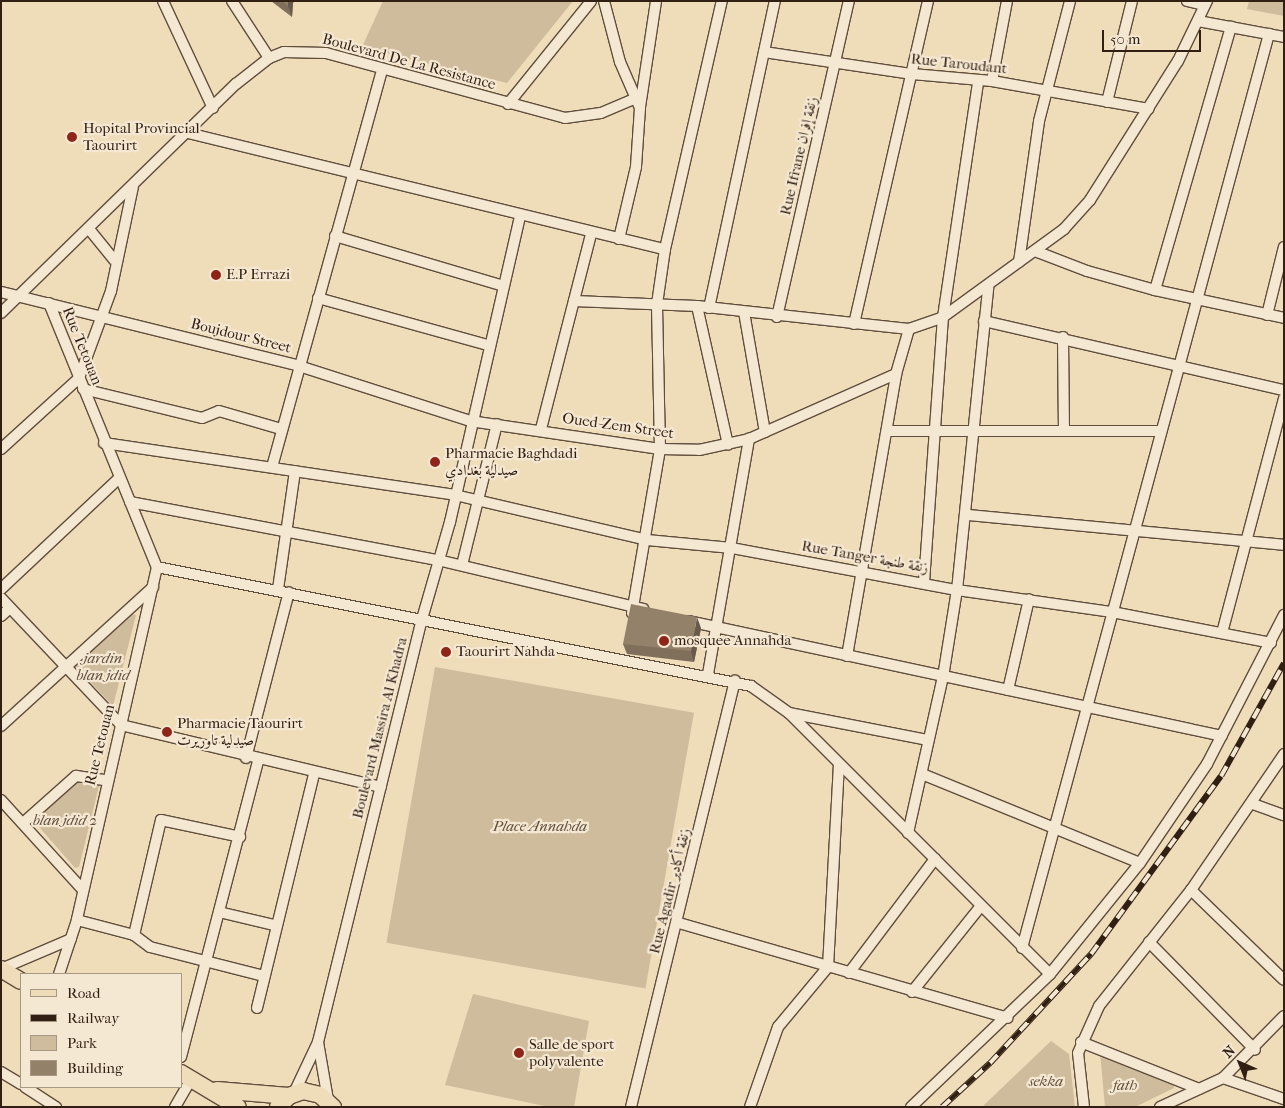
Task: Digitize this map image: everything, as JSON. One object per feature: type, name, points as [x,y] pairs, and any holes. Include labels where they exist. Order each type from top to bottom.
[{"type":"main road","points":[[1,969],[20,980]]},
{"type":"main road","points":[[186,1075],[217,1090],[238,1107]]},
{"type":"main road","points":[[217,1090],[287,1099],[312,1092],[330,1103]]},
{"type":"street","points":[[163,1],[213,108]]},
{"type":"street","points":[[232,1],[269,58]]},
{"type":"street","points":[[508,104],[591,1]]},
{"type":"street","points":[[604,1],[620,62],[638,103]]},
{"type":"street","points":[[619,239],[636,167],[638,103],[656,1]]},
{"type":"street","points":[[630,624],[647,540],[660,449],[657,304],[665,249],[722,1]]},
{"type":"street","points":[[709,308],[775,1]]},
{"type":"street","name":"Rue Ifrane زنقة إفران","points":[[777,317],[849,1]]},
{"type":"street","points":[[854,324],[928,1]]},
{"type":"street","points":[[992,81],[1007,1]]},
{"type":"street","points":[[1019,262],[1036,140],[1070,1]]},
{"type":"street","points":[[1107,102],[1132,1]]},
{"type":"street","points":[[574,301],[696,306],[777,317],[909,329],[943,317],[988,288],[1019,262],[1064,229],[1090,200],[1149,109],[1206,3],[1187,1]]},
{"type":"street","points":[[1198,21],[1284,37]]},
{"type":"street","points":[[1155,290],[1230,28]]},
{"type":"street","points":[[1022,948],[1194,300],[1269,34]]},
{"type":"street","name":"Boulevard De La Resistance","points":[[1,313],[213,108],[269,58],[284,52],[326,53],[546,116],[580,118],[638,103]]},
{"type":"street","name":"Rue Taroudant","points":[[764,52],[912,74],[978,82],[992,81],[1149,109]]},
{"type":"street","points":[[272,467],[382,70]]},
{"type":"street","points":[[924,582],[932,429],[943,317],[978,82]]},
{"type":"street","points":[[188,133],[353,173],[520,218],[665,249]]},
{"type":"street","points":[[1,449],[80,378],[103,316],[114,260],[133,186]]},
{"type":"street","name":"Boulevard Massira Al Khadra","points":[[318,1042],[422,619],[455,494],[487,345],[504,286],[520,218]]},
{"type":"street","points":[[89,229],[114,260]]},
{"type":"street","points":[[541,429],[591,234]]},
{"type":"street","points":[[335,236],[504,286]]},
{"type":"street","points":[[1267,315],[1284,247]]},
{"type":"street","points":[[1035,251],[1087,272],[1194,300],[1284,318]]},
{"type":"street","points":[[908,832],[943,677],[957,590],[968,515],[974,429],[988,288]]},
{"type":"street","name":"Boujdour Street","points":[[1,292],[299,366],[470,421]]},
{"type":"street","points":[[318,298],[487,345]]},
{"type":"street","name":"Rue Tetouan","points":[[49,303],[104,443],[158,568],[106,780],[77,920],[59,973]]},
{"type":"street","points":[[696,306],[728,445]]},
{"type":"street","points":[[744,312],[765,432]]},
{"type":"street","points":[[984,321],[1063,337],[1177,367],[1284,390]]},
{"type":"street","points":[[848,656],[896,374],[909,329]]},
{"type":"street","points":[[1063,337],[1064,430]]},
{"type":"street","name":"Oued-Zem Street","points":[[470,421],[541,429],[660,449],[728,445],[750,439],[896,374]]},
{"type":"street","points":[[83,389],[202,418],[219,411],[281,429]]},
{"type":"street","points":[[1222,633],[1248,543],[1284,398]]},
{"type":"street","points":[[462,565],[497,424]]},
{"type":"street","points":[[887,431],[974,429],[1159,431]]},
{"type":"street","points":[[708,674],[718,629],[750,439]]},
{"type":"street","name":"Rue Tanger زنقة طنجة","points":[[104,443],[455,494],[647,540],[732,548],[924,582],[957,590],[1112,612],[1271,643]]},
{"type":"street","points":[[278,589],[285,530],[295,472]]},
{"type":"street","points":[[1,589],[119,478]]},
{"type":"street","points":[[130,502],[462,565],[634,606],[652,612]]},
{"type":"street","points":[[968,515],[1284,546]]},
{"type":"street","points":[[158,568],[278,589],[422,619],[625,656],[735,681],[769,696],[789,713],[1050,974]]},
{"type":"street","points":[[1,726],[153,587]]},
{"type":"street","points":[[246,758],[289,592]]},
{"type":"street","points":[[1,598],[121,725],[246,758],[381,787]]},
{"type":"street","points":[[1008,690],[1029,600]]},
{"type":"street","points":[[1,616],[10,608]]},
{"type":"street","points":[[911,1107],[1008,1018],[1050,974],[1140,863],[1222,736],[1284,615]]},
{"type":"street","points":[[671,616],[718,629],[1008,690],[1086,710],[1222,736]]},
{"type":"street","name":"Rue Agadir زنقة أكادير","points":[[631,1107],[679,923],[735,681]]},
{"type":"street","points":[[789,713],[928,740]]},
{"type":"street","points":[[1084,1107],[1078,1064],[1081,1042],[1099,1006],[1191,890],[1253,804],[1283,756]]},
{"type":"street","points":[[182,1052],[208,961],[258,760]]},
{"type":"street","points":[[750,1107],[778,1027],[828,966],[839,765]]},
{"type":"street","points":[[257,1008],[274,926],[314,774]]},
{"type":"street","points":[[922,774],[1052,831],[1140,863]]},
{"type":"street","points":[[23,824],[76,776],[106,780]]},
{"type":"street","points":[[1,800],[83,890]]},
{"type":"street","points":[[1253,804],[1284,816]]},
{"type":"street","points":[[134,935],[161,820],[240,837]]},
{"type":"street","points":[[849,973],[935,859]]},
{"type":"street","points":[[1191,890],[1284,980]]},
{"type":"street","points":[[912,992],[982,906]]},
{"type":"street","points":[[219,912],[274,926]]},
{"type":"street","points":[[77,920],[134,935],[150,947],[264,976]]},
{"type":"street","points":[[679,923],[912,992],[1008,1018]]},
{"type":"street","points":[[1,969],[71,939]]},
{"type":"street","points":[[1149,942],[1255,1050]]},
{"type":"street","points":[[1160,1107],[1223,1078],[1255,1050],[1284,1016]]},
{"type":"street","points":[[287,1099],[318,1042]]},
{"type":"street","points":[[318,1042],[330,1103]]},
{"type":"street","points":[[1081,1042],[1199,1089]]},
{"type":"street","points":[[1,1072],[20,1083]]},
{"type":"street","points":[[1223,1078],[1284,1099]]},
{"type":"street","points":[[27,1088],[56,1107]]},
{"type":"street","points":[[175,1107],[182,1088]]},
{"type":"green space","points":[[383,1],[573,1],[507,83],[362,47]]},
{"type":"green space","points":[[1249,1],[1284,1],[1284,16],[1247,9]]},
{"type":"green space","name":"jardin blan jdid","points":[[130,614],[136,615],[113,706],[75,666]]},
{"type":"green space","name":"Place Annahda","points":[[435,667],[694,713],[645,988],[386,943]]},
{"type":"green space","name":"blan jdid 2","points":[[76,778],[99,786],[79,867],[75,868],[33,820]]},
{"type":"green space","name":"Salle de sport polyvalente","points":[[473,994],[589,1021],[574,1107],[549,1107],[445,1085]]},
{"type":"green space","name":"sekka","points":[[1051,1041],[1069,1054],[1075,1107],[982,1107]]},
{"type":"green space","name":"fath","points":[[1100,1052],[1173,1083],[1174,1088],[1135,1107],[1105,1107]]},
{"type":"building","name":"mosquee Annahda","points":[[631,604],[697,617],[691,651],[623,644]]},
{"type":"railway","points":[[942,1107],[990,1063],[1091,954],[1221,776],[1284,663]]},
{"type":"place","name":"Hopital Provincial Taourirt","points":[[72,137]]},
{"type":"place","name":"E.P Errazi","points":[[216,275]]},
{"type":"place","name":"Pharmacie Baghdadi صيدلية بغدادي","points":[[435,462]]},
{"type":"place","name":"mosquee Annahda","points":[[664,641]]},
{"type":"place","name":"Taourirt Nahda","points":[[446,652]]},
{"type":"place","name":"Pharmacie Taourirt صيدلية تاوريرت","points":[[167,732]]},
{"type":"place","name":"Salle de sport polyvalente","points":[[519,1053]]}]
